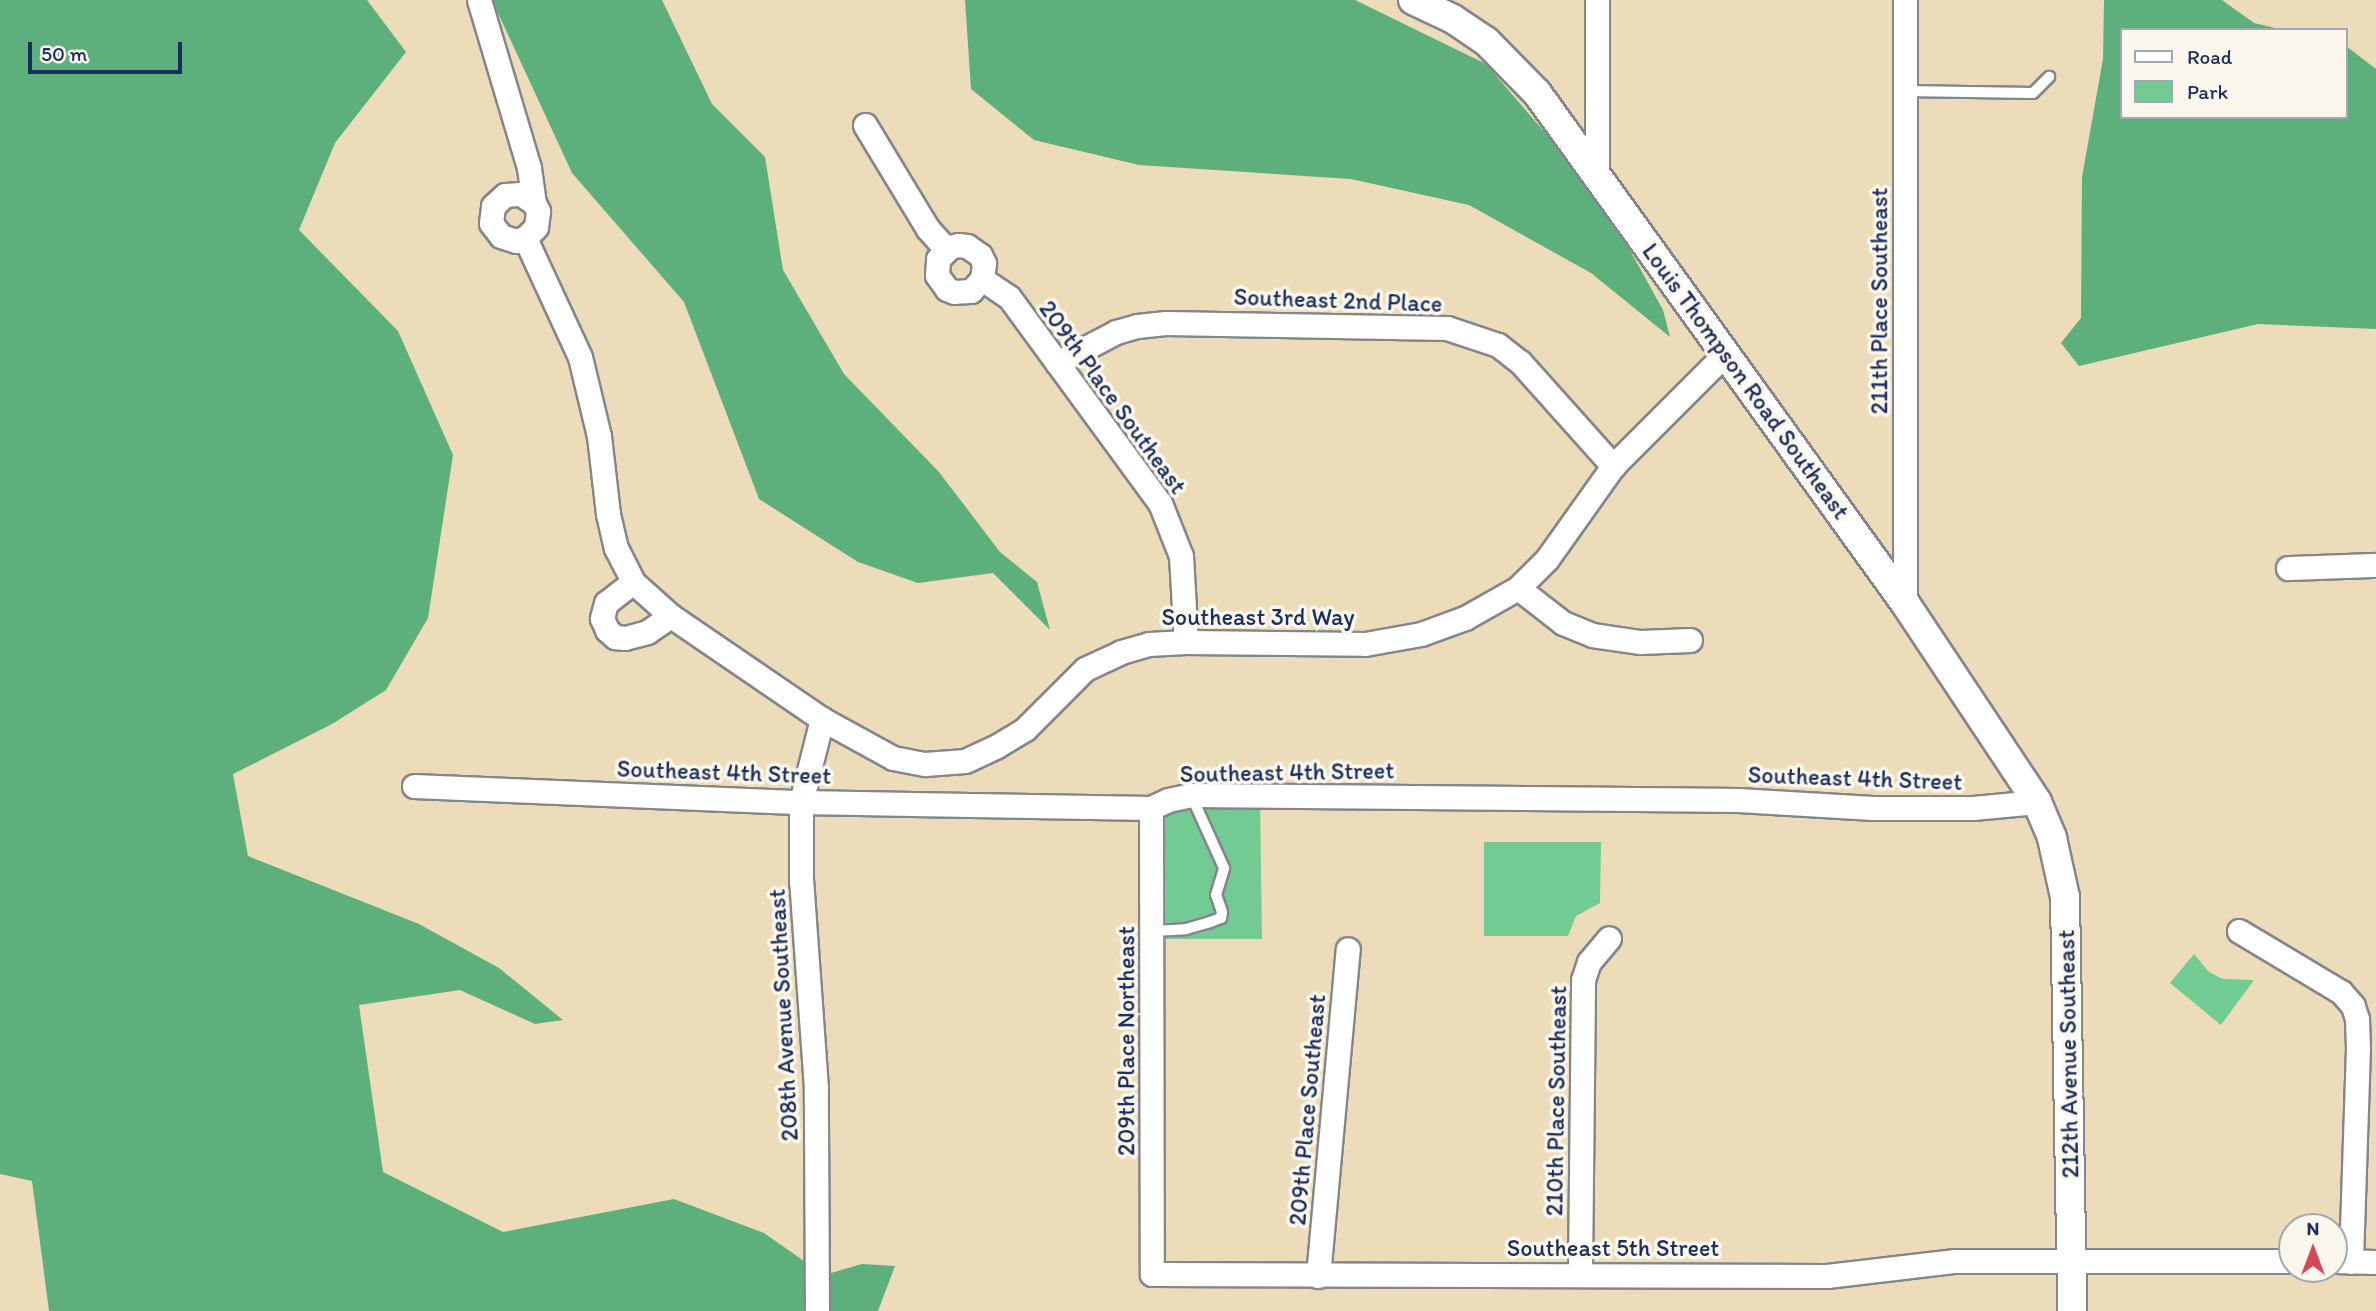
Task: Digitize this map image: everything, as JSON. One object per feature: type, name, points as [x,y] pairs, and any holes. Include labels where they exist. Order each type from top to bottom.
[{"type":"street","points":[[479,0],[529,169],[538,219],[536,227],[524,239],[508,240],[495,230],[491,223],[493,206],[505,195],[521,194],[534,203]]},
{"type":"street","name":"Louis Thompson Road Southeast","points":[[1413,0],[1453,19],[1495,49],[1537,93],[1597,172],[1905,603],[2037,802]]},
{"type":"street","points":[[1597,0],[1597,172]]},
{"type":"street","name":"211th Place Southeast","points":[[1905,0],[1905,603]]},
{"type":"street","points":[[865,125],[928,229],[947,250]]},
{"type":"street","name":"Southeast 3rd Way","points":[[524,239],[580,357],[598,436],[608,514],[616,548],[633,582],[671,616],[822,719],[893,758],[925,764],[965,761],[1025,729],[1085,669],[1101,659],[1149,644],[1365,644],[1396,640],[1465,618],[1518,588],[1547,559],[1613,466],[1725,354]]},
{"type":"street","points":[[958,245],[974,249],[984,263],[982,279],[971,291],[954,292],[940,283],[936,267],[947,250],[958,245]]},
{"type":"street","name":"209th Place Southeast","points":[[982,279],[1009,297],[1160,503],[1173,530],[1185,580],[1186,642]]},
{"type":"street","name":"Southeast 2nd Place","points":[[1057,363],[1116,332],[1137,326],[1166,323],[1447,328],[1499,345],[1520,362],[1613,466]]},
{"type":"street","points":[[2288,569],[2376,565]]},
{"type":"street","points":[[633,582],[606,603],[603,618],[607,630],[615,638],[647,632],[671,616]]},
{"type":"street","points":[[1518,588],[1563,623],[1591,635],[1640,642],[1690,640]]},
{"type":"street","name":"208th Avenue Southeast","points":[[817,1311],[816,1088],[801,881],[801,802],[822,719]]},
{"type":"street","name":"Southeast 4th Street","points":[[414,786],[801,802],[1151,808],[1168,800],[1191,795],[1738,800],[1873,808],[1973,808],[2037,802]]},
{"type":"street","name":"212th Avenue Southeast","points":[[2037,802],[2055,849],[2066,897],[2072,1311]]},
{"type":"street","name":"209th Place Northeast","points":[[1151,808],[1152,1275]]},
{"type":"street","points":[[2239,931],[2341,992],[2353,1006],[2358,1048],[2346,1213]]},
{"type":"street","name":"210th Place Southeast","points":[[1580,1273],[1583,981],[1589,962],[1609,938]]},
{"type":"street","name":"209th Place Southeast","points":[[1318,1276],[1348,949]]},
{"type":"street","name":"Southeast 5th Street","points":[[1152,1275],[1580,1273],[1827,1276],[1955,1261],[2278,1261]]},
{"type":"street","points":[[2348,1262],[2376,1262]]},
{"type":"lane","points":[[1905,91],[2033,93],[2049,76]]},
{"type":"lane","points":[[1152,931],[1186,929],[1220,918],[1222,912],[1216,895],[1224,868],[1191,795]]},
{"type":"green space","points":[[0,0],[367,0],[406,52],[335,143],[299,230],[398,331],[453,455],[428,618],[386,690],[332,724],[233,774],[248,856],[419,924],[499,968],[563,1020],[535,1024],[460,990],[359,1005],[383,1172],[503,1232],[674,1199],[764,1233],[824,1275],[862,1264],[895,1266],[878,1311],[49,1311],[32,1181],[0,1174]]},
{"type":"green space","points":[[492,0],[662,0],[712,104],[765,157],[783,270],[844,374],[939,472],[1000,552],[1037,582],[1050,630],[993,573],[918,583],[858,562],[759,499],[684,302],[572,173]]},
{"type":"green space","points":[[965,0],[1355,0],[1486,64],[1601,198],[1663,310],[1670,337],[1591,273],[1469,205],[1351,179],[1139,165],[1034,140],[971,89]]},
{"type":"green space","points":[[2104,0],[2222,0],[2254,23],[2275,28],[2120,28],[2120,119],[2348,119],[2348,48],[2376,69],[2376,329],[2258,324],[2079,366],[2061,343],[2081,318],[2082,177],[2103,59]]},
{"type":"green space","points":[[1260,799],[1262,939],[1166,939],[1165,836],[1164,824],[1159,815],[1173,806]]},
{"type":"green space","points":[[1484,842],[1601,842],[1600,903],[1576,916],[1568,936],[1484,936]]},
{"type":"green space","points":[[2194,954],[2209,972],[2223,979],[2254,980],[2221,1025],[2170,983]]}]
